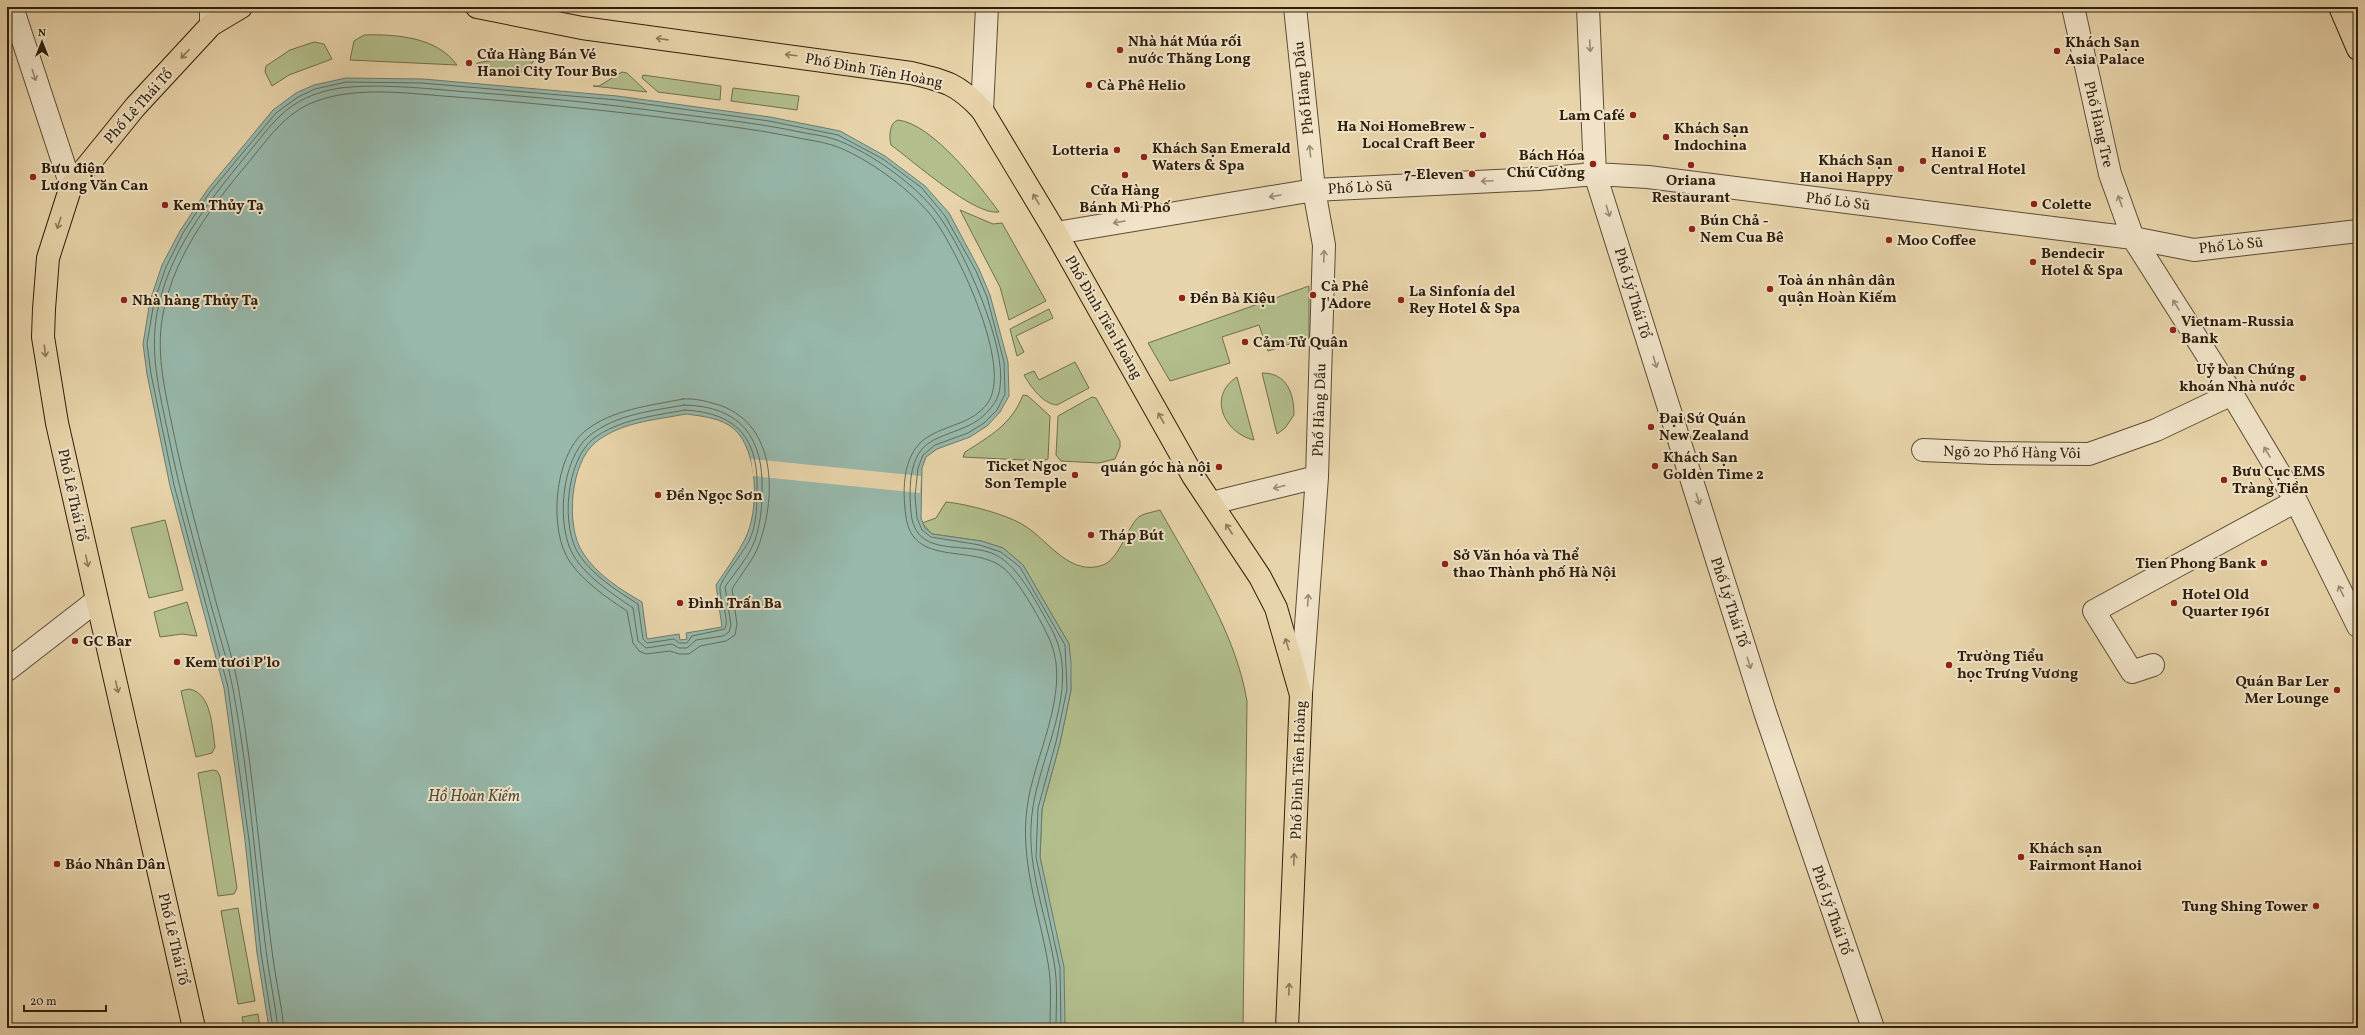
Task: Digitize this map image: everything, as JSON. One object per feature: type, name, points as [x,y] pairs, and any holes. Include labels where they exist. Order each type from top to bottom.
[{"type":"main road","points":[[211,16],[241,7]]},
{"type":"main road","name":"Phố Đinh Tiên Hoàng","points":[[477,7],[582,28],[911,73],[953,84],[968,95],[982,110],[1056,233],[1193,476],[1260,577],[1276,608],[1301,695],[1287,1028]]},
{"type":"main road","points":[[2340,7],[2358,49]]},
{"type":"main road","name":"Phố Lê Thái Tổ","points":[[194,1028],[117,685],[96,601],[56,416],[43,337],[48,258],[71,186],[211,16]]},
{"type":"street","points":[[982,110],[987,7]]},
{"type":"street","name":"Phố Hàng Dầu","points":[[1295,7],[1314,190],[1324,245],[1317,478],[1301,695]]},
{"type":"street","name":"Phố Lý Thái Tổ","points":[[1588,7],[1595,174],[1765,712],[1873,1028]]},
{"type":"street","name":"Phố Hàng Tre","points":[[2073,7],[2110,174],[2133,238],[2232,394],[2296,501],[2358,626]]},
{"type":"street","points":[[12,21],[71,186]]},
{"type":"street","name":"Phố Lò Sũ","points":[[1056,233],[1314,190],[1538,179],[1595,174],[1656,178],[2133,238],[2194,250],[2358,230]]},
{"type":"street","name":"Ngõ 20 Phố Hàng Vôi","points":[[1923,450],[2089,454],[2156,430],[2232,394]]},
{"type":"street","points":[[1212,503],[1317,478]]},
{"type":"street","points":[[2153,665],[2132,672],[2094,611],[2296,501]]},
{"type":"street","points":[[7,670],[96,601]]},
{"type":"green space","points":[[364,35],[389,35],[415,39],[439,48],[457,65],[350,60],[354,41]]},
{"type":"green space","points":[[314,42],[324,44],[332,59],[289,75],[272,86],[265,72],[266,66],[290,50]]},
{"type":"green space","points":[[533,55],[536,58],[525,72],[479,69],[476,67],[477,63]]},
{"type":"green space","points":[[622,72],[627,73],[647,92],[593,86],[599,86]]},
{"type":"green space","points":[[643,75],[721,86],[720,100],[658,92],[642,78]]},
{"type":"green space","points":[[733,88],[799,96],[797,110],[731,101]]},
{"type":"green space","points":[[898,120],[912,124],[926,132],[940,144],[968,173],[999,212],[988,211],[959,197],[891,145],[891,127]]},
{"type":"green space","points":[[960,210],[993,224],[1002,223],[1046,301],[1009,320],[1000,287]]},
{"type":"green space","points":[[1309,286],[1309,338],[1268,351],[1259,325],[1222,337],[1230,363],[1170,381],[1148,343]]},
{"type":"green space","points":[[1049,309],[1053,318],[1016,336],[1024,352],[1017,356],[1010,329]]},
{"type":"green space","points":[[1075,362],[1089,388],[1057,405],[1052,404],[1042,398],[1033,389],[1024,375],[1034,371],[1039,380]]},
{"type":"green space","points":[[1262,373],[1278,376],[1283,380],[1293,399],[1294,415],[1285,428],[1277,434]]},
{"type":"green space","points":[[1237,377],[1254,440],[1243,436],[1234,430],[1223,413],[1221,403],[1223,394],[1228,385]]},
{"type":"green space","points":[[1023,395],[1028,396],[1050,416],[1048,459],[1043,461],[963,457],[965,452],[991,435],[1006,422],[1013,414]]},
{"type":"green space","points":[[1092,397],[1096,398],[1120,441],[1120,447],[1115,459],[1099,463],[1061,461],[1056,455],[1058,416]]},
{"type":"green space","points":[[946,502],[987,511],[1018,522],[1034,532],[1070,562],[1080,566],[1091,567],[1103,565],[1109,562],[1140,516],[1160,510],[1212,602],[1233,650],[1247,701],[1243,1028],[1065,1028],[1051,910],[1040,857],[1042,809],[1060,743],[1071,690],[1069,644],[1023,565],[1003,548],[981,541],[932,534],[922,523],[936,518]]},
{"type":"green space","points":[[165,520],[183,590],[149,598],[131,528]]},
{"type":"green space","points":[[187,602],[197,636],[182,634],[160,637],[154,612]]},
{"type":"green space","points":[[189,689],[197,692],[207,704],[212,721],[215,747],[212,753],[196,757],[181,691]]},
{"type":"green space","points":[[213,770],[217,771],[220,776],[237,888],[234,894],[218,896],[198,773]]},
{"type":"green space","points":[[238,908],[255,1001],[238,1004],[221,911]]},
{"type":"green space","points":[[258,1014],[260,1028],[244,1028],[242,1017]]},
{"type":"water","name":"Hồ Hoàn Kiếm","points":[[346,78],[423,79],[617,96],[770,117],[840,131],[885,156],[925,186],[949,213],[979,269],[990,295],[1008,362],[1009,396],[1000,412],[987,426],[970,437],[937,449],[926,457],[922,468],[921,518],[925,528],[932,534],[981,541],[1003,548],[1023,565],[1069,644],[1071,662],[1071,690],[1060,743],[1042,809],[1040,857],[1064,967],[1065,1028],[269,1028],[257,953],[245,840],[224,688],[170,486],[147,374],[143,344],[150,301],[162,265],[180,231],[207,190],[273,110],[296,93],[314,85]],"holes":[[[686,414],[711,418],[724,422],[734,429],[742,439],[752,466],[754,482],[753,514],[745,539],[716,585],[722,627],[686,633],[687,639],[680,640],[679,634],[647,639],[642,602],[602,575],[588,561],[577,542],[572,512],[573,495],[580,464],[587,451],[596,442],[606,435],[627,426],[650,420]]]},
{"type":"pier","points":[[751,459],[921,476],[920,493],[753,476]]},
{"type":"place","name":"Nhà hát Múa rối nước Thăng Long","points":[[1120,50]]},
{"type":"place","name":"Khách Sạn Asia Palace","points":[[2057,51]]},
{"type":"place","name":"Cửa Hàng Bán Vé Hanoi City Tour Bus","points":[[469,63]]},
{"type":"place","name":"Cà Phê Helio","points":[[1089,85]]},
{"type":"place","name":"Lam Café","points":[[1633,115]]},
{"type":"place","name":"Ha Noi HomeBrew - Local Craft Beer","points":[[1483,135]]},
{"type":"place","name":"Khách Sạn Indochina","points":[[1666,137]]},
{"type":"place","name":"Lotteria","points":[[1117,150]]},
{"type":"place","name":"Khách Sạn Emerald Waters & Spa","points":[[1144,157]]},
{"type":"place","name":"Hanoi E Central Hotel","points":[[1923,161]]},
{"type":"place","name":"Bách Hóa Chú Cường","points":[[1593,164]]},
{"type":"place","name":"Oriana Restaurant","points":[[1691,165]]},
{"type":"place","name":"Khách Sạn Hanoi Happy","points":[[1901,169]]},
{"type":"place","name":"7-Eleven","points":[[1472,174]]},
{"type":"place","name":"Cửa Hàng Bánh Mì Phố","points":[[1125,175]]},
{"type":"place","name":"Bưu điện Lương Văn Can","points":[[33,177]]},
{"type":"place","name":"Colette","points":[[2034,204]]},
{"type":"place","name":"Kem Thủy Tạ","points":[[165,205]]},
{"type":"place","name":"Bún Chả - Nem Cua Bê","points":[[1692,229]]},
{"type":"place","name":"Moo Coffee","points":[[1889,240]]},
{"type":"place","name":"Bendecir Hotel & Spa","points":[[2033,262]]},
{"type":"place","name":"Toà án nhân dân quận Hoàn Kiếm","points":[[1770,289]]},
{"type":"place","name":"Cà Phê J'Adore","points":[[1313,295]]},
{"type":"place","name":"Đền Bà Kiệu","points":[[1182,298]]},
{"type":"place","name":"Nhà hàng Thủy Tạ","points":[[124,300]]},
{"type":"place","name":"La Sinfonía del Rey Hotel & Spa","points":[[1401,300]]},
{"type":"place","name":"Vietnam-Russia Bank","points":[[2173,330]]},
{"type":"place","name":"Cảm Tử Quân","points":[[1245,342]]},
{"type":"place","name":"Uỷ ban Chứng khoán Nhà nước","points":[[2303,378]]},
{"type":"place","name":"Đại Sứ Quán New Zealand","points":[[1651,427]]},
{"type":"place","name":"Khách Sạn Golden Time 2","points":[[1655,466]]},
{"type":"place","name":"quán góc hà nội","points":[[1219,467]]},
{"type":"place","name":"Ticket Ngoc Son Temple","points":[[1075,475]]},
{"type":"place","name":"Bưu Cục EMS Tràng Tiền","points":[[2224,480]]},
{"type":"place","name":"Đền Ngọc Sơn","points":[[658,495]]},
{"type":"place","name":"Tháp Bút","points":[[1091,535]]},
{"type":"place","name":"Tien Phong Bank","points":[[2264,563]]},
{"type":"place","name":"Sở Văn hóa và Thể thao Thành phố Hà Nội","points":[[1445,564]]},
{"type":"place","name":"Đình Trấn Ba","points":[[680,603]]},
{"type":"place","name":"Hotel Old Quarter 1961","points":[[2174,603]]},
{"type":"place","name":"GC Bar","points":[[75,641]]},
{"type":"place","name":"Kem tươi P'lo","points":[[177,662]]},
{"type":"place","name":"Trường Tiểu học Trưng Vương","points":[[1949,665]]},
{"type":"place","name":"Quán Bar Ler Mer Lounge","points":[[2337,690]]},
{"type":"place","name":"Khách sạn Fairmont Hanoi","points":[[2021,857]]},
{"type":"place","name":"Báo Nhân Dân","points":[[57,864]]},
{"type":"place","name":"Tung Shing Tower","points":[[2316,906]]}]
